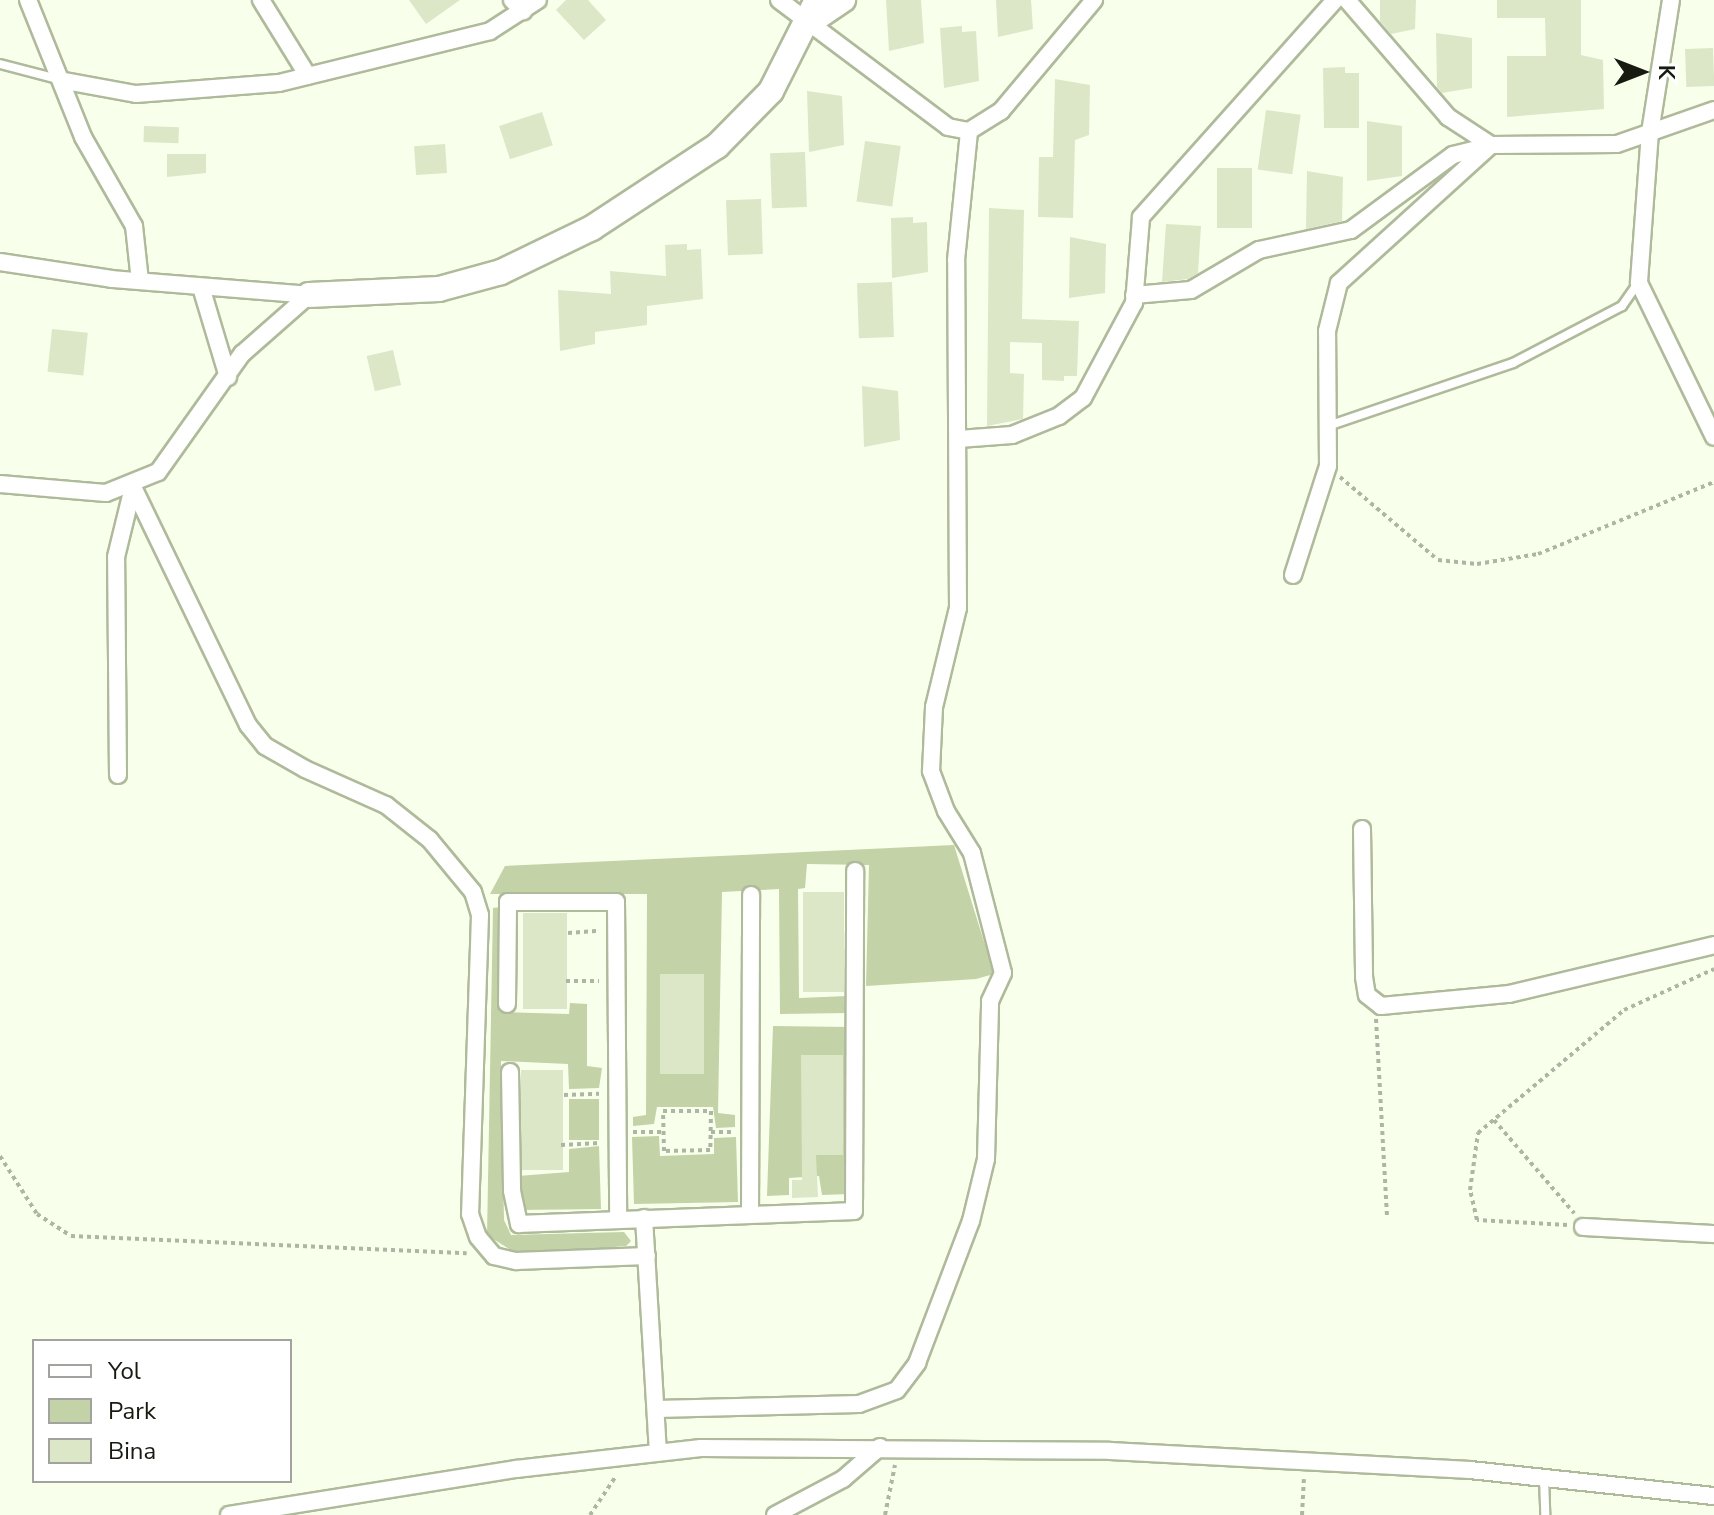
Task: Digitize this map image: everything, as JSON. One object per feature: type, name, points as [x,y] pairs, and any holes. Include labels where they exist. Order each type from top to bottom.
[{"type":"street","points":[[28,0],[65,81],[83,137],[134,226],[140,281]]},
{"type":"street","points":[[261,0],[308,76]]},
{"type":"street","points":[[65,81],[136,94],[308,76],[490,31],[518,6],[538,0]]},
{"type":"street","points":[[779,0],[813,11],[948,127],[969,131],[1001,111],[1094,0]]},
{"type":"street","points":[[0,262],[140,281],[309,295],[439,289],[501,272],[592,228],[717,146],[771,91],[813,11],[843,0]]},
{"type":"street","points":[[959,439],[1012,435],[1059,416],[1083,398],[1134,295],[1141,217],[1335,0]]},
{"type":"street","points":[[1347,0],[1448,117],[1491,145]]},
{"type":"street","points":[[1671,0],[1650,132],[1639,283],[1714,437]]},
{"type":"street","points":[[1134,295],[1191,290],[1259,250],[1351,230],[1453,155],[1491,145],[1617,144],[1714,110]]},
{"type":"street","points":[[656,1409],[859,1404],[897,1390],[917,1363],[971,1221],[986,1159],[990,1001],[1003,973],[972,853],[946,811],[931,771],[934,707],[958,608],[956,260],[969,131]]},
{"type":"street","points":[[1293,575],[1326,472],[1327,331],[1339,283],[1491,145]]},
{"type":"street","points":[[201,287],[228,377]]},
{"type":"street","points":[[0,484],[75,493],[133,487],[158,472],[242,354],[309,295]]},
{"type":"street","points":[[118,775],[116,557],[133,487]]},
{"type":"street","points":[[133,487],[248,725],[265,746],[305,769],[386,805],[451,861],[473,892],[480,915],[470,1214],[494,1256],[536,1263],[647,1256]]},
{"type":"street","points":[[1362,829],[1364,977],[1367,995],[1381,1006],[1509,994],[1714,945]]},
{"type":"street","points":[[510,1072],[519,1224],[854,1211],[855,871]]},
{"type":"street","points":[[750,1214],[751,895]]},
{"type":"street","points":[[507,1004],[508,902],[616,902],[618,1219]]},
{"type":"street","points":[[644,1218],[658,1451]]},
{"type":"street","points":[[1583,1227],[1714,1234]]},
{"type":"street","points":[[775,1515],[843,1479],[880,1447]]},
{"type":"street","points":[[229,1515],[658,1451],[880,1447],[1306,1461],[1544,1477],[1714,1496]]},
{"type":"lane","points":[[0,64],[65,81]]},
{"type":"lane","points":[[1324,427],[1513,363],[1622,306],[1639,283]]},
{"type":"lane","points":[[1544,1477],[1545,1515]]},
{"type":"path","points":[[1326,472],[1352,482],[1379,514],[1438,560],[1477,564],[1538,554],[1714,482]]},
{"type":"path","points":[[568,933],[617,930]]},
{"type":"path","points":[[1583,1227],[1477,1220],[1470,1190],[1478,1133],[1624,1010],[1714,969]]},
{"type":"path","points":[[566,981],[617,981]]},
{"type":"path","points":[[1381,1006],[1372,1030],[1387,1216]]},
{"type":"path","points":[[564,1095],[618,1093]]},
{"type":"path","points":[[663,1111],[711,1111],[710,1150],[664,1151],[663,1132],[663,1111]]},
{"type":"path","points":[[1494,1120],[1556,1186],[1583,1227]]},
{"type":"path","points":[[561,1145],[663,1132]]},
{"type":"path","points":[[0,1156],[37,1214],[71,1236],[494,1256]]},
{"type":"path","points":[[885,1515],[899,1447]]},
{"type":"path","points":[[590,1515],[631,1454]]},
{"type":"path","points":[[1302,1515],[1306,1461]]},
{"type":"green space","points":[[954,845],[994,974],[976,979],[866,986],[869,865],[807,864],[805,888],[798,889],[799,998],[847,996],[849,1013],[780,1014],[779,889],[722,892],[718,1113],[735,1115],[735,1127],[716,1128],[713,1107],[657,1107],[654,1124],[633,1126],[633,1117],[646,1115],[647,894],[490,894],[505,866]]},
{"type":"green space","points":[[501,907],[499,1012],[569,1014],[570,1003],[587,1004],[587,1066],[602,1068],[599,1088],[569,1089],[568,1064],[501,1061],[504,1220],[511,1235],[624,1232],[631,1241],[626,1246],[519,1255],[487,1235],[493,908]]},
{"type":"green space","points":[[773,1026],[850,1027],[849,1194],[822,1195],[819,1176],[789,1178],[789,1195],[767,1196]]},
{"type":"green space","points":[[569,1099],[599,1099],[599,1140],[569,1140]]},
{"type":"green space","points":[[659,1136],[660,1156],[714,1154],[714,1138],[736,1137],[738,1202],[634,1204],[632,1137]]},
{"type":"green space","points":[[599,1146],[601,1209],[520,1210],[518,1176],[569,1172],[569,1149]]},
{"type":"building","points":[[409,0],[460,0],[426,24]]},
{"type":"building","points":[[566,0],[588,0],[606,20],[584,40],[556,10]]},
{"type":"building","points":[[886,0],[921,0],[924,43],[889,51]]},
{"type":"building","points":[[996,0],[1031,0],[1033,29],[998,37]]},
{"type":"building","points":[[1380,0],[1416,0],[1415,29],[1391,34],[1380,21]]},
{"type":"building","points":[[1497,0],[1581,0],[1581,55],[1603,60],[1604,109],[1507,117],[1507,56],[1546,56],[1545,18],[1497,18]]},
{"type":"building","points":[[962,26],[962,32],[976,31],[979,81],[944,88],[940,28]]},
{"type":"building","points":[[1436,33],[1472,38],[1472,88],[1442,93],[1437,87]]},
{"type":"building","points":[[1713,48],[1714,86],[1686,87],[1685,49]]},
{"type":"building","points":[[1345,67],[1345,73],[1359,73],[1359,128],[1324,128],[1323,68]]},
{"type":"building","points":[[1055,79],[1090,85],[1089,135],[1075,140],[1073,218],[1038,217],[1039,157],[1053,157]]},
{"type":"building","points":[[807,91],[842,96],[844,145],[809,152]]},
{"type":"building","points":[[1266,110],[1301,115],[1292,174],[1258,169]]},
{"type":"building","points":[[542,112],[553,145],[510,159],[499,126]]},
{"type":"building","points":[[1367,121],[1402,126],[1402,176],[1367,181]]},
{"type":"building","points":[[144,126],[179,127],[178,143],[143,142]]},
{"type":"building","points":[[865,141],[901,146],[892,206],[857,201]]},
{"type":"building","points":[[445,144],[447,173],[416,175],[414,146]]},
{"type":"building","points":[[805,152],[807,207],[772,208],[770,153]]},
{"type":"building","points":[[167,154],[206,154],[206,173],[167,177]]},
{"type":"building","points":[[1217,168],[1252,168],[1252,228],[1217,228]]},
{"type":"building","points":[[1307,171],[1343,177],[1342,221],[1306,229]]},
{"type":"building","points":[[761,199],[763,254],[728,255],[726,200]]},
{"type":"building","points":[[989,208],[1024,210],[1022,319],[1079,321],[1077,376],[1064,376],[1064,381],[1042,380],[1042,343],[1010,342],[1010,373],[1024,374],[1023,419],[987,426]]},
{"type":"building","points":[[913,217],[913,223],[927,222],[928,272],[892,278],[891,218]]},
{"type":"building","points":[[1166,224],[1201,226],[1198,273],[1188,279],[1162,282]]},
{"type":"building","points":[[1070,237],[1106,244],[1105,293],[1069,298]]},
{"type":"building","points":[[687,244],[687,250],[701,249],[703,299],[647,306],[647,325],[595,332],[595,344],[560,351],[558,290],[611,294],[610,271],[666,276],[665,245]]},
{"type":"building","points":[[892,282],[894,337],[859,338],[857,283]]},
{"type":"building","points":[[52,329],[88,333],[83,376],[48,372]]},
{"type":"building","points":[[393,350],[401,385],[375,391],[367,356]]},
{"type":"building","points":[[862,386],[898,391],[900,440],[864,447]]},
{"type":"building","points":[[803,892],[844,892],[844,992],[803,992]]},
{"type":"building","points":[[523,913],[567,913],[567,1009],[523,1009]]},
{"type":"building","points":[[660,974],[704,974],[704,1074],[660,1074]]},
{"type":"building","points":[[801,1055],[843,1055],[843,1155],[816,1155],[818,1197],[792,1198],[792,1180],[802,1180]]},
{"type":"building","points":[[521,1070],[563,1070],[563,1170],[521,1170]]}]
